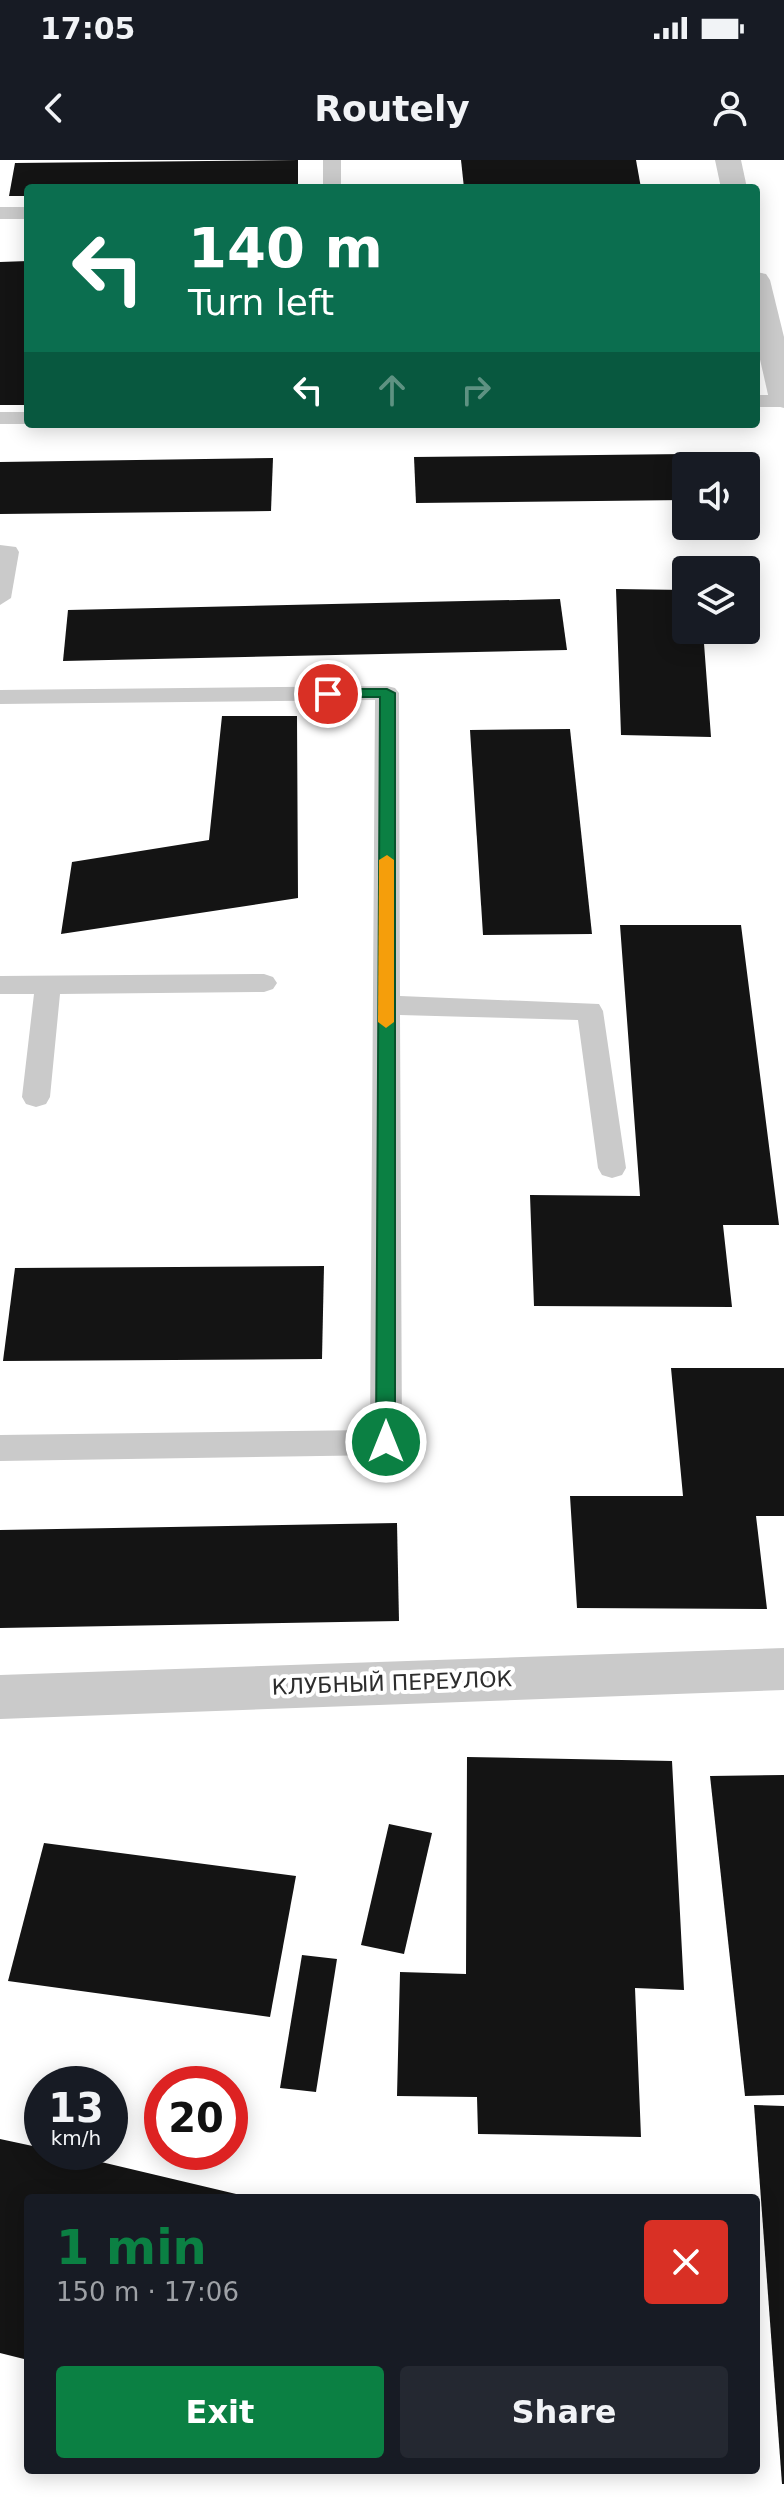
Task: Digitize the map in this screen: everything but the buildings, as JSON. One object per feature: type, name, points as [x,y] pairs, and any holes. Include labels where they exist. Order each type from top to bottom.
[{"type":"street","points":[[728,160],[733,184]]},
{"type":"street","points":[[760,297],[784,400]]},
{"type":"street","name":"КЛУБНЫЙ ПЕРЕУЛОК","points":[[0,1697],[784,1669]]},
{"type":"lane","points":[[332,160],[332,184]]},
{"type":"lane","points":[[0,213],[24,213]]},
{"type":"lane","points":[[760,401],[784,400]]},
{"type":"lane","points":[[0,418],[24,418]]},
{"type":"lane","points":[[0,552],[8,552],[0,598]]},
{"type":"lane","points":[[0,1448],[386,1442],[387,693],[1,704]]},
{"type":"lane","points":[[0,985],[264,983]]},
{"type":"lane","points":[[36,1097],[48,984]]},
{"type":"lane","points":[[386,1005],[590,1011],[612,1168]]},
{"type":"slow traffic","points":[[386,1022],[387,860]]},
{"type":"route","points":[[328,694],[387,693],[386,1442]]}]
